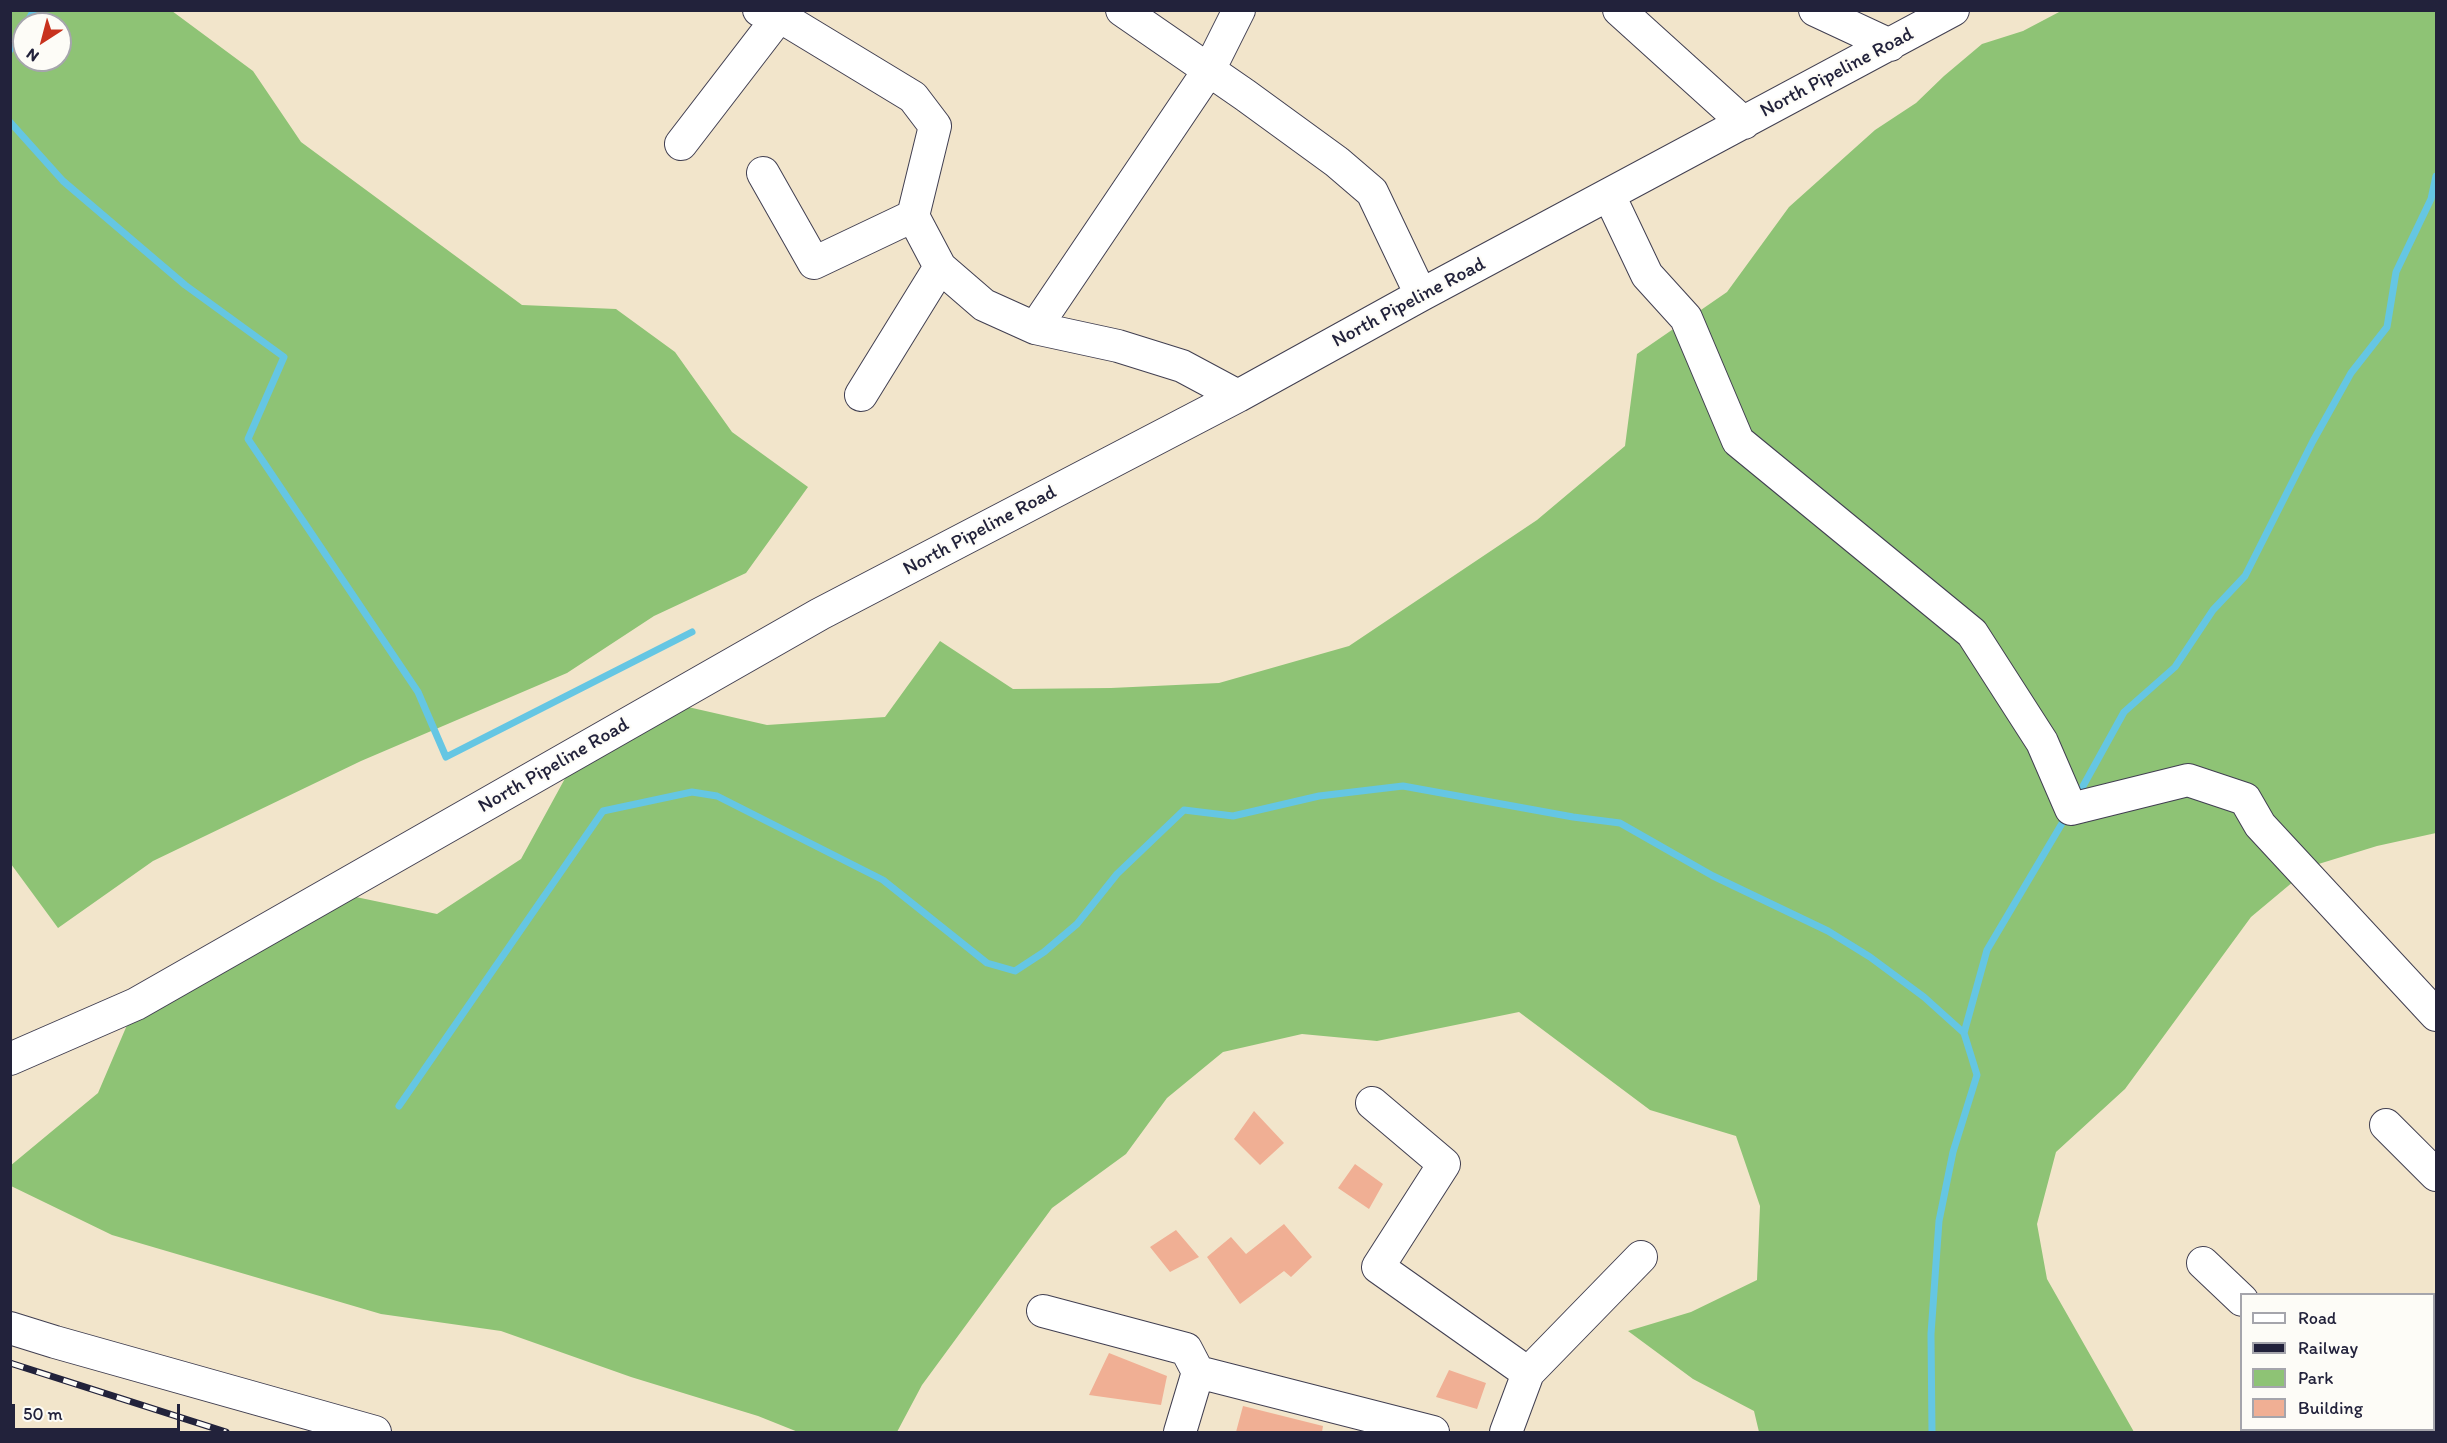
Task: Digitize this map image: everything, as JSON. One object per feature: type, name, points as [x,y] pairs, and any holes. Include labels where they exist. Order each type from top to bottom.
[{"type":"street","points":[[1122,10],[1337,162],[1372,192],[1421,295]]},
{"type":"street","points":[[1035,328],[1209,70],[1239,10]]},
{"type":"street","points":[[1619,10],[1744,123]]},
{"type":"street","points":[[1815,10],[1890,45]]},
{"type":"street","name":"North Pipeline Road","points":[[10,1059],[136,1004],[820,614],[1238,396],[1421,295],[1953,10]]},
{"type":"street","points":[[681,144],[774,13],[913,97],[935,126],[914,216],[940,267],[984,305],[1035,328],[1118,346],[1182,366],[1238,396]]},
{"type":"street","points":[[763,173],[814,263],[914,216]]},
{"type":"street","points":[[1609,195],[1647,274],[1686,318],[1738,441],[1972,633],[2042,742],[2071,808],[2188,780],[2245,799],[2260,825],[2436,1015]]},
{"type":"street","points":[[861,395],[940,267]]},
{"type":"street","points":[[1372,1103],[1444,1164],[1378,1267],[1528,1372]]},
{"type":"street","points":[[2386,1125],[2436,1175]]},
{"type":"street","points":[[1506,1432],[1528,1372],[1641,1257]]},
{"type":"street","points":[[2203,1263],[2240,1299]]},
{"type":"street","points":[[1043,1311],[1186,1349],[1198,1372],[1180,1432]]},
{"type":"street","points":[[10,1328],[375,1432]]},
{"type":"street","points":[[1198,1372],[1433,1432]]},
{"type":"green space","points":[[11,10],[172,11],[253,71],[301,142],[522,305],[616,309],[675,352],[732,432],[808,487],[746,573],[654,616],[567,673],[361,761],[153,861],[58,928],[11,864]]},
{"type":"green space","points":[[2061,11],[2436,11],[2436,833],[2377,846],[2312,866],[2251,917],[2125,1089],[2056,1152],[2037,1224],[2047,1279],[2134,1432],[1759,1432],[1754,1411],[1693,1379],[1628,1331],[1691,1312],[1757,1280],[1760,1206],[1736,1136],[1650,1110],[1519,1012],[1377,1041],[1302,1034],[1223,1052],[1167,1098],[1126,1154],[1052,1208],[922,1385],[897,1432],[798,1432],[758,1416],[631,1377],[501,1331],[381,1314],[112,1235],[11,1186],[10,1166],[98,1093],[136,1004],[332,892],[437,914],[521,859],[580,751],[666,702],[767,725],[885,717],[940,641],[1013,689],[1111,688],[1219,683],[1349,646],[1537,520],[1625,446],[1637,354],[1727,292],[1789,207],[1875,130],[1916,103],[1982,44],[2023,31]]},
{"type":"building","points":[[1254,1111],[1284,1143],[1260,1165],[1234,1139]]},
{"type":"building","points":[[1355,1164],[1383,1184],[1369,1209],[1338,1188]]},
{"type":"building","points":[[1284,1224],[1312,1257],[1291,1277],[1284,1271],[1240,1304],[1207,1257],[1231,1237],[1246,1254]]},
{"type":"building","points":[[1176,1230],[1199,1257],[1170,1272],[1150,1247]]},
{"type":"building","points":[[1109,1353],[1167,1376],[1161,1405],[1089,1395]]},
{"type":"building","points":[[1449,1370],[1486,1383],[1477,1409],[1436,1397]]},
{"type":"building","points":[[1243,1406],[1323,1426],[1322,1432],[1236,1432]]},
{"type":"waterway","points":[[10,122],[63,181],[185,285],[284,357],[248,439],[418,692],[446,757],[692,632]]},
{"type":"waterway","points":[[2077,797],[2124,712],[2175,667],[2213,610],[2245,576],[2313,441],[2351,373],[2387,327],[2396,272],[2431,199],[2436,176]]},
{"type":"waterway","points":[[399,1106],[603,811],[692,792],[717,796],[883,880],[987,963],[1015,971],[1044,952],[1077,924],[1117,874],[1184,810],[1233,816],[1319,796],[1403,786],[1573,817],[1620,823],[1713,876],[1828,931],[1870,957],[1924,997],[1964,1033],[1977,1075],[1953,1152],[1939,1221],[1931,1334],[1932,1432]]},
{"type":"waterway","points":[[1964,1033],[1987,950],[2067,815]]},
{"type":"railway","points":[[10,1363],[226,1432]]}]
